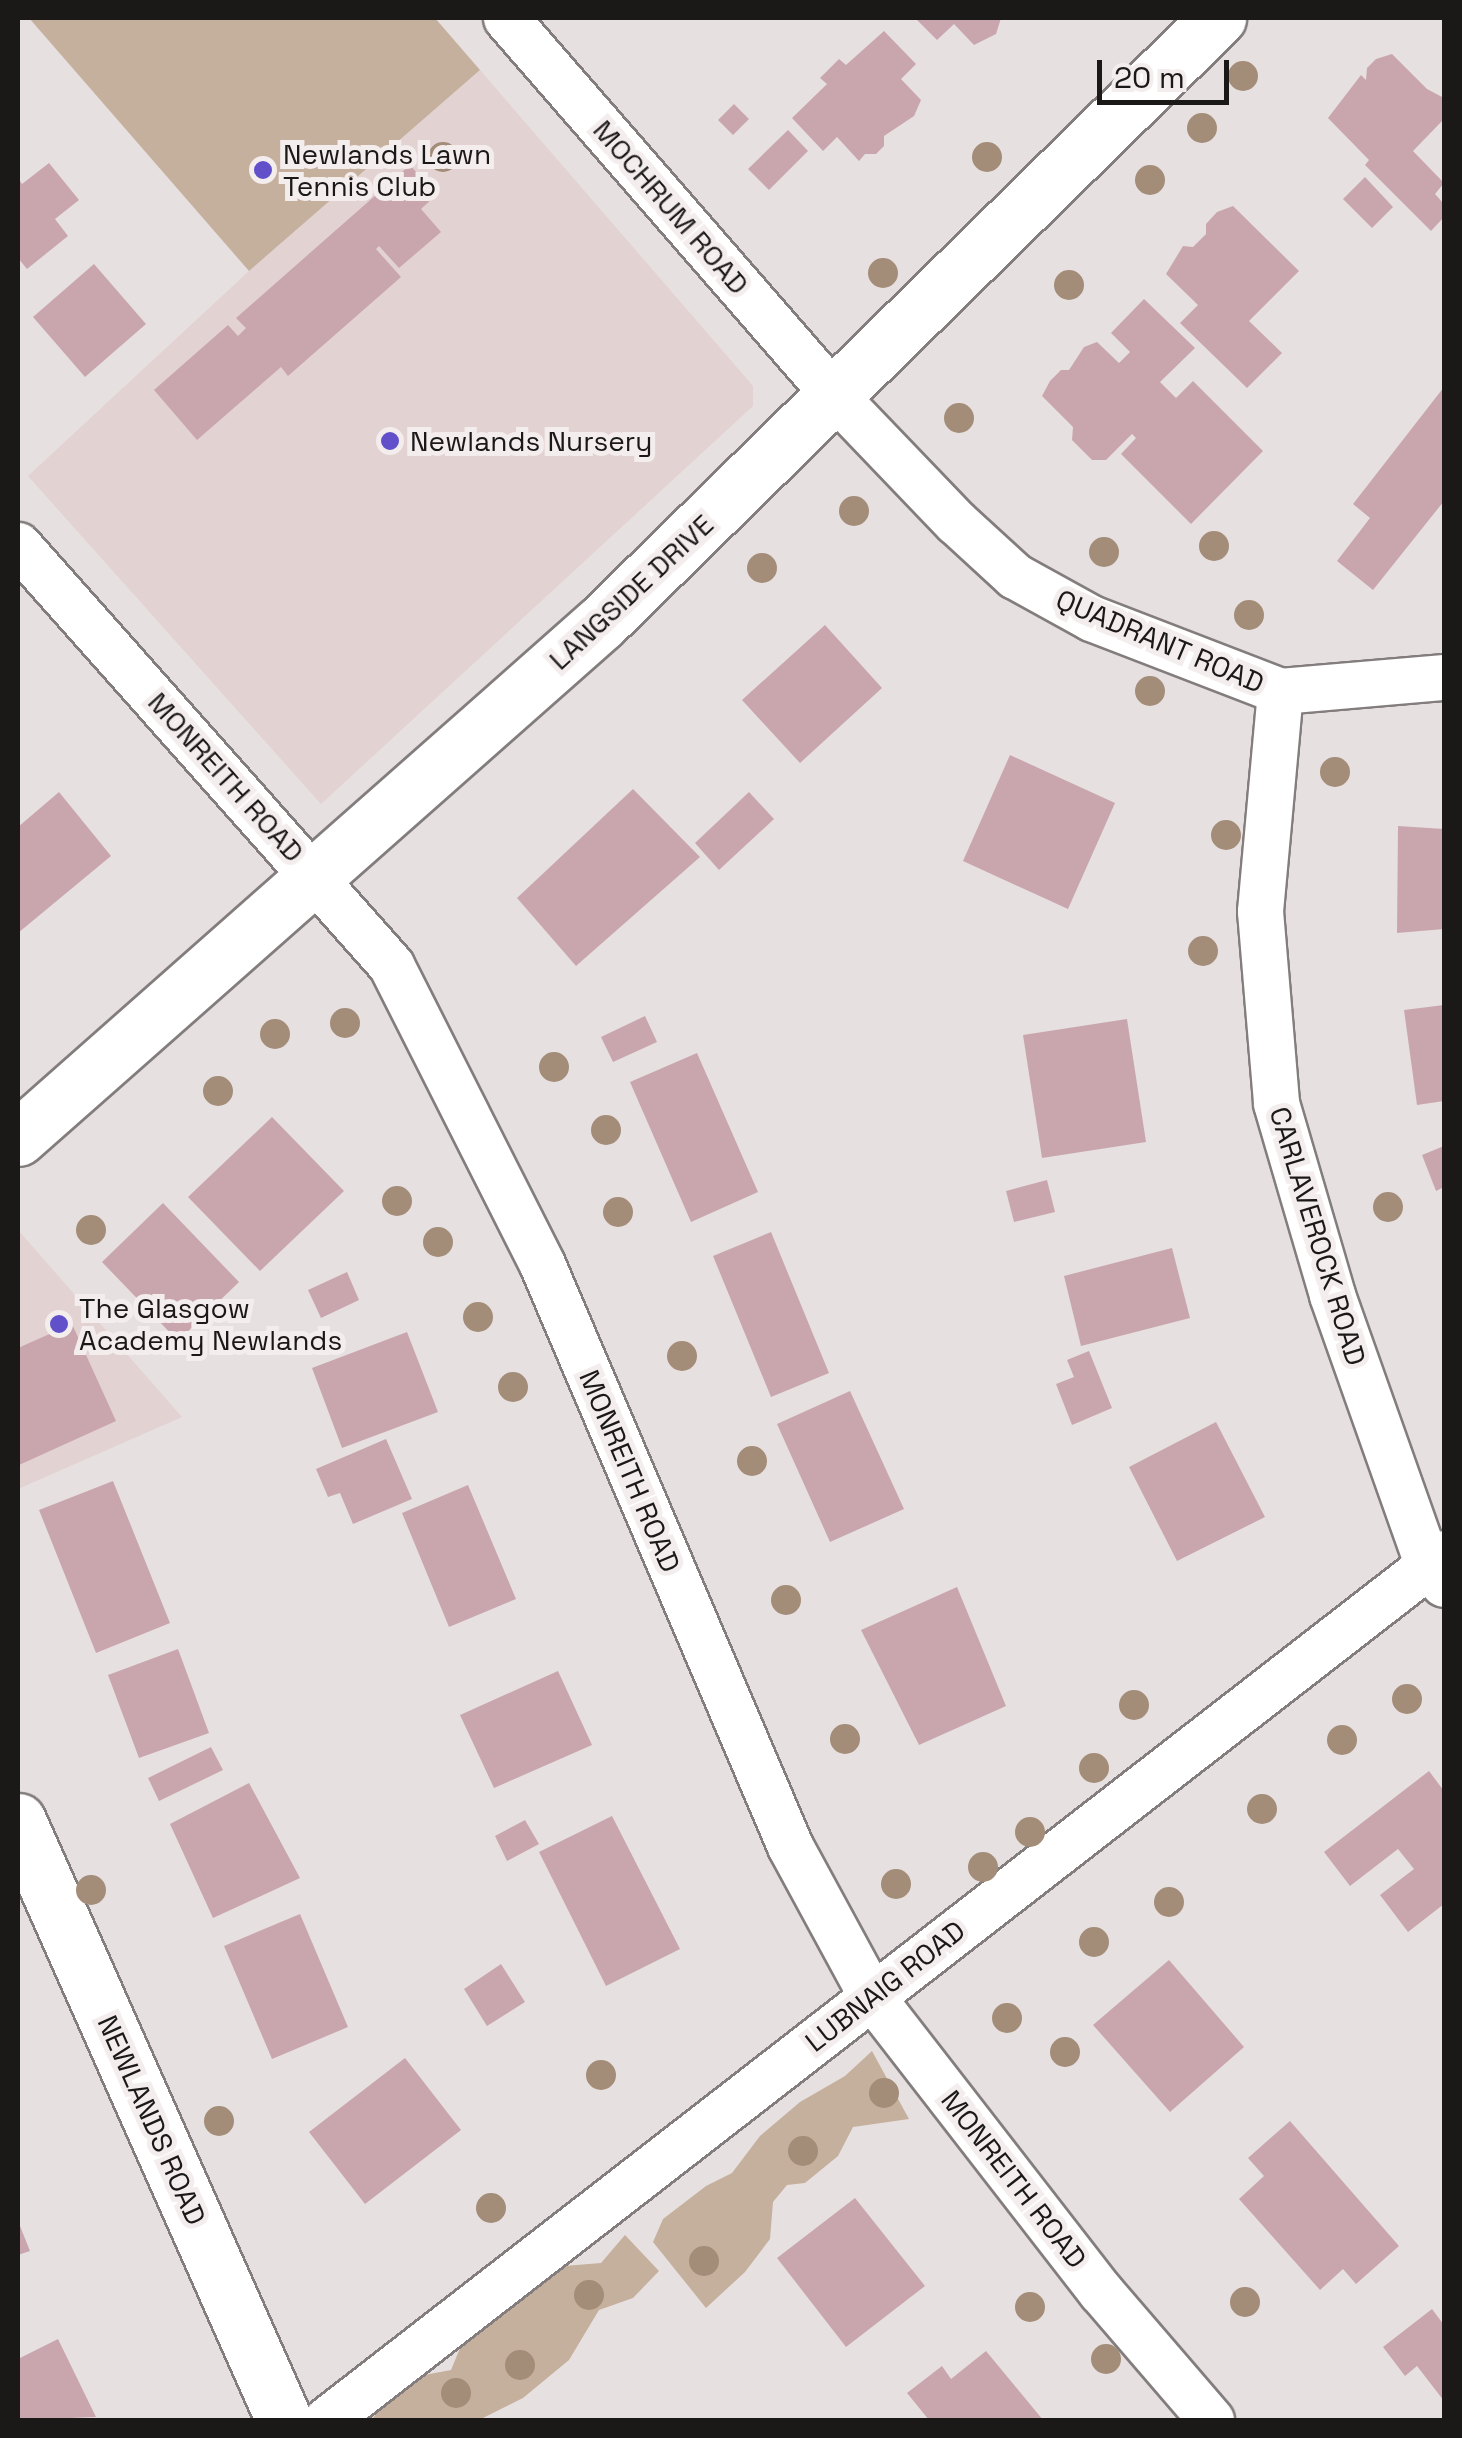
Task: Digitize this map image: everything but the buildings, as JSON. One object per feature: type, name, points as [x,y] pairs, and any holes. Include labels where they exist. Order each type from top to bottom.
[{"type":"street","name":"MOCHRUM ROAD","points":[[506,18],[835,396]]},
{"type":"street","name":"LANGSIDE DRIVE","points":[[18,1138],[602,622],[1218,18]]},
{"type":"street","name":"QUADRANT ROAD","points":[[835,396],[956,522],[1015,576],[1091,618],[1280,690],[1444,677]]},
{"type":"street","name":"MONREITH ROAD","points":[[18,545],[391,966],[542,1264],[790,1846],[872,1996],[1101,2292],[1211,2420]]},
{"type":"street","name":"CARLAVEROCK ROAD","points":[[1280,690],[1260,912],[1276,1103],[1332,1294],[1438,1567]]},
{"type":"street","name":"LUBNAIG ROAD","points":[[326,2420],[872,1996],[1438,1567]]},
{"type":"street","name":"NEWLANDS ROAD","points":[[18,1820],[284,2420]]},
{"type":"shaded area","name":"Newlands Lawn Tennis Club","points":[[29,18],[435,18],[480,70],[249,271]]},
{"type":"shaded area","name":"Newlands Nursery","points":[[480,70],[753,386],[753,406],[321,804],[28,476],[249,271]]},
{"type":"shaded area","name":"The Glasgow Academy Newlands","points":[[18,1230],[182,1417],[18,1489]]},
{"type":"shaded area","points":[[872,2051],[909,2119],[853,2127],[838,2156],[805,2183],[787,2185],[773,2202],[770,2239],[745,2272],[706,2308],[653,2242],[663,2219],[706,2186],[732,2173],[760,2136],[800,2102],[845,2076]]},
{"type":"shaded area","points":[[625,2235],[659,2271],[633,2298],[599,2310],[569,2360],[523,2398],[479,2420],[371,2420],[408,2378],[451,2370],[465,2336],[516,2294],[564,2266],[601,2263]]},
{"type":"place","name":"Newlands Lawn Tennis Club","points":[[263,170]]},
{"type":"place","name":"Newlands Nursery","points":[[390,441]]},
{"type":"place","name":"The Glasgow Academy Newlands","points":[[59,1324]]}]
